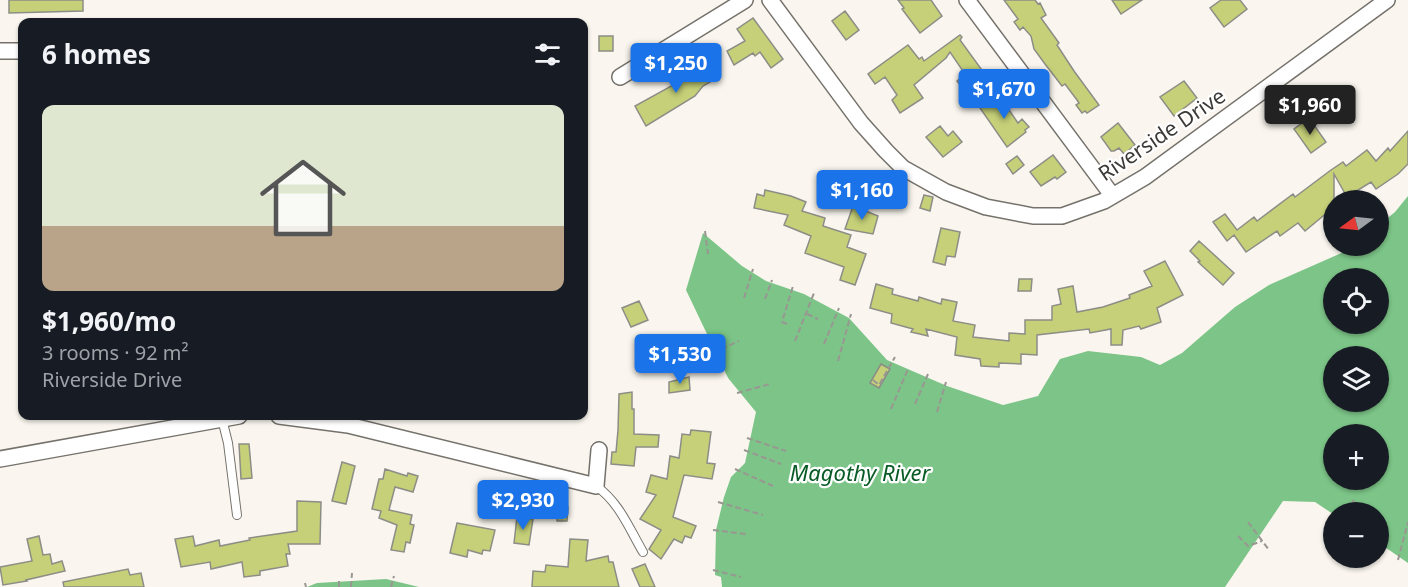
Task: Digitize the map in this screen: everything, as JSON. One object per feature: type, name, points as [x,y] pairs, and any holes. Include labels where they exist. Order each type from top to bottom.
[{"type":"street","points":[[620,77],[745,0]]},
{"type":"street","name":"Riverside Drive","points":[[770,0],[861,123],[903,168],[946,192],[986,207],[1033,216],[1062,216],[1104,201],[1145,177],[1387,0]]},
{"type":"street","points":[[967,0],[1112,195]]},
{"type":"street","points":[[0,51],[18,51]]},
{"type":"street","points":[[0,459],[216,420]]},
{"type":"street","points":[[310,420],[348,425],[596,486],[599,450]]},
{"type":"lane","points":[[222,420],[228,443],[237,515]]},
{"type":"lane","points":[[596,486],[616,505],[643,552]]},
{"type":"path","points":[[705,231],[708,254]]},
{"type":"path","points":[[744,298],[753,269]]},
{"type":"path","points":[[765,299],[772,280]]},
{"type":"path","points":[[787,324],[782,322],[793,286]]},
{"type":"path","points":[[795,341],[814,293]]},
{"type":"path","points":[[824,344],[839,308]]},
{"type":"path","points":[[806,314],[818,319]]},
{"type":"path","points":[[838,361],[851,314]]},
{"type":"path","points":[[713,353],[740,341]]},
{"type":"path","points":[[873,380],[879,385],[895,357]]},
{"type":"path","points":[[891,409],[908,369]]},
{"type":"path","points":[[915,404],[928,374]]},
{"type":"path","points":[[938,412],[946,382]]},
{"type":"path","points":[[737,393],[770,384]]},
{"type":"path","points":[[747,438],[786,451]]},
{"type":"path","points":[[744,450],[781,465]]},
{"type":"path","points":[[735,469],[773,486]]},
{"type":"path","points":[[1353,502],[1355,498]]},
{"type":"path","points":[[718,502],[763,515]]},
{"type":"path","points":[[1248,522],[1269,550]]},
{"type":"path","points":[[1398,560],[1408,522]]},
{"type":"path","points":[[713,530],[746,534]]},
{"type":"path","points":[[1238,536],[1248,546],[1262,540]]},
{"type":"path","points":[[713,570],[741,577]]},
{"type":"path","points":[[351,587],[352,573]]},
{"type":"path","points":[[391,587],[394,576]]},
{"type":"path","points":[[339,578],[339,587]]},
{"type":"water","name":"Magothy River","points":[[1408,196],[1408,563],[1389,550],[1389,502],[1323,502],[1323,507],[1315,502],[1283,501],[1225,587],[722,587],[721,577],[715,575],[716,530],[724,497],[731,477],[745,463],[756,412],[728,378],[686,290],[703,233],[742,266],[766,281],[804,294],[849,318],[887,360],[947,386],[1003,405],[1038,396],[1060,359],[1088,351],[1141,357],[1160,365],[1182,353],[1235,307],[1269,285],[1335,256],[1389,256],[1389,217]]},
{"type":"water","points":[[386,579],[419,587],[307,587],[317,583]]},
{"type":"building","points":[[9,0],[83,0],[83,11],[9,13]]},
{"type":"building","points":[[898,0],[931,0],[942,16],[920,33]]},
{"type":"building","points":[[1004,0],[1035,0],[1038,4],[1040,3],[1046,15],[1041,18],[1059,43],[1057,45],[1074,71],[1099,105],[1087,113],[1085,111],[1082,113],[1076,105],[1079,103],[1065,84],[1062,86],[1034,49],[1031,36],[1023,27],[1020,30],[1014,22],[1018,19]]},
{"type":"building","points":[[1112,0],[1142,0],[1121,14]]},
{"type":"building","points":[[1221,0],[1240,0],[1247,9],[1224,27],[1210,8]]},
{"type":"building","points":[[845,11],[859,30],[846,40],[832,21]]},
{"type":"building","points":[[753,18],[783,59],[771,68],[760,52],[755,56],[753,53],[734,65],[727,51],[745,41],[737,29]]},
{"type":"building","points":[[960,35],[962,37],[960,40],[987,77],[970,90],[962,87],[957,81],[965,74],[950,52],[914,85],[923,98],[900,113],[892,100],[897,95],[885,77],[875,84],[868,74],[908,45],[919,59],[922,57],[924,61]]},
{"type":"building","points":[[599,36],[613,36],[613,51],[599,51]]},
{"type":"building","points":[[707,61],[717,78],[703,86],[695,96],[646,126],[635,106],[695,73],[693,68]]},
{"type":"building","points":[[1184,81],[1197,98],[1174,116],[1160,97]]},
{"type":"building","points":[[1003,93],[1009,101],[1005,104],[1018,123],[1022,119],[1029,127],[1007,147],[980,108],[998,94],[999,96]]},
{"type":"building","points":[[1309,118],[1326,142],[1311,153],[1294,129]]},
{"type":"building","points":[[1118,123],[1135,145],[1124,154],[1119,148],[1111,151],[1101,137]]},
{"type":"building","points":[[940,126],[948,136],[953,131],[962,142],[943,157],[926,137]]},
{"type":"building","points":[[1408,131],[1408,164],[1398,174],[1376,189],[1371,182],[1358,190],[1343,190],[1334,174],[1334,190],[1323,190],[1323,216],[1305,231],[1298,223],[1280,236],[1277,231],[1246,252],[1234,235],[1227,241],[1213,222],[1225,214],[1237,230],[1254,217],[1257,221],[1293,194],[1295,197],[1343,162],[1346,166],[1367,150],[1376,161],[1388,148],[1390,151]]},
{"type":"building","points":[[1053,155],[1066,172],[1041,186],[1030,172]]},
{"type":"building","points":[[1017,156],[1024,165],[1013,174],[1006,164]]},
{"type":"building","points":[[765,190],[806,202],[802,211],[825,218],[823,226],[851,235],[847,247],[866,254],[855,285],[840,280],[844,267],[805,253],[811,236],[784,225],[788,215],[754,208],[757,194],[764,196]]},
{"type":"building","points":[[924,195],[933,197],[930,211],[920,208]]},
{"type":"building","points":[[853,206],[878,216],[873,234],[845,229]]},
{"type":"building","points":[[941,228],[960,232],[955,257],[947,256],[945,265],[933,262]]},
{"type":"building","points":[[1199,241],[1234,273],[1223,285],[1198,262],[1200,261],[1190,251]]},
{"type":"building","points":[[1165,261],[1183,295],[1157,308],[1161,322],[1141,329],[1139,326],[1123,330],[1122,345],[1111,345],[1111,329],[1090,333],[1089,329],[1037,335],[1037,355],[1021,354],[1021,364],[999,363],[999,367],[981,366],[980,359],[955,355],[957,337],[926,329],[928,336],[911,332],[913,329],[891,323],[892,314],[870,308],[876,284],[893,289],[892,294],[918,301],[919,297],[941,304],[942,299],[957,302],[953,321],[975,325],[973,337],[1009,341],[1009,333],[1025,334],[1025,320],[1052,320],[1052,306],[1061,304],[1058,289],[1073,286],[1077,312],[1103,307],[1130,298],[1129,295],[1152,286],[1144,271]]},
{"type":"building","points":[[1019,279],[1032,279],[1031,291],[1018,291]]},
{"type":"building","points":[[639,301],[648,320],[631,327],[622,308]]},
{"type":"building","points":[[881,364],[890,369],[879,388],[870,383]]},
{"type":"building","points":[[689,377],[690,390],[669,393],[669,382]]},
{"type":"building","points":[[632,392],[634,434],[659,435],[658,447],[636,447],[634,466],[611,464],[612,452],[616,452],[619,394]]},
{"type":"building","points":[[691,430],[711,432],[707,463],[715,464],[712,479],[684,475],[673,517],[696,526],[691,538],[685,536],[682,543],[674,539],[661,559],[649,549],[661,530],[640,519],[656,495],[646,492],[651,475],[667,479],[670,456],[679,458],[682,434],[690,435]]},
{"type":"building","points":[[239,444],[249,444],[252,478],[241,479]]},
{"type":"building","points":[[342,462],[355,466],[346,504],[332,501]]},
{"type":"building","points":[[385,469],[407,476],[408,473],[418,476],[413,492],[395,487],[389,510],[412,515],[410,524],[414,525],[410,543],[406,542],[404,552],[391,550],[397,525],[379,518],[381,511],[372,509],[379,479],[383,479]]},
{"type":"building","points":[[297,501],[321,502],[320,544],[288,544],[290,554],[286,554],[288,566],[260,571],[260,575],[244,577],[242,562],[211,569],[210,562],[181,567],[175,539],[193,536],[195,546],[219,540],[220,546],[250,540],[249,538],[297,531]]},
{"type":"building","points":[[558,506],[568,507],[567,521],[557,521]]},
{"type":"building","points":[[517,517],[533,519],[529,545],[514,543]]},
{"type":"building","points":[[457,523],[495,530],[490,551],[483,550],[482,554],[468,550],[467,557],[450,553]]},
{"type":"building","points":[[39,536],[43,555],[50,554],[52,564],[62,561],[65,571],[3,585],[0,567],[32,561],[27,539]]},
{"type":"building","points":[[570,539],[588,540],[586,561],[608,556],[609,562],[613,562],[619,587],[532,587],[533,571],[545,572],[546,565],[568,567]]},
{"type":"building","points":[[645,564],[655,587],[640,587],[632,569]]},
{"type":"building","points":[[128,569],[130,575],[141,573],[144,587],[64,587],[63,582]]}]
